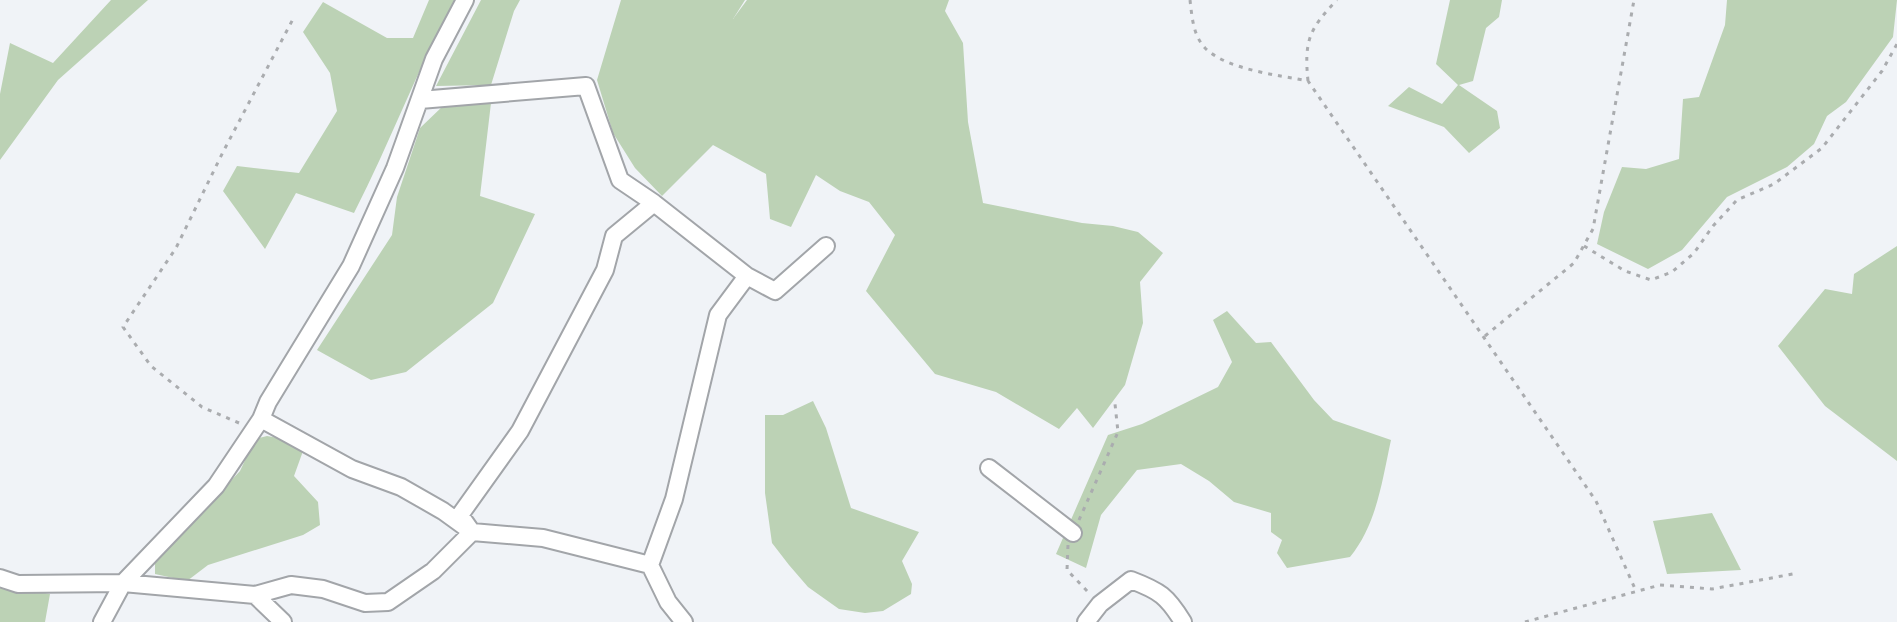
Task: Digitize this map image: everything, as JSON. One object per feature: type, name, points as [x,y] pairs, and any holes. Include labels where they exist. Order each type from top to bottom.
[{"type":"street","points":[[102,622],[123,583],[216,486],[257,424],[351,266],[395,168],[434,59],[465,0]]},
{"type":"street","points":[[420,100],[586,86],[620,180],[747,276],[775,291],[826,246]]},
{"type":"street","points":[[472,532],[460,515],[520,431],[605,270],[614,236],[654,203]]},
{"type":"street","points":[[684,622],[668,602],[650,565],[674,499],[718,315],[747,276]]},
{"type":"street","points":[[257,424],[352,469],[401,487],[472,532],[543,538],[650,565]]},
{"type":"street","points":[[989,468],[1073,533]]},
{"type":"street","points":[[0,578],[18,584],[123,583],[255,595],[291,585],[323,589],[365,603],[388,602],[433,571],[472,532]]},
{"type":"street","points":[[1086,622],[1100,604],[1131,580],[1155,589],[1169,599],[1183,622]]},
{"type":"street","points":[[255,595],[283,622]]},
{"type":"path","points":[[1190,0],[1193,28],[1206,49],[1242,69],[1308,81]]},
{"type":"path","points":[[1337,0],[1317,21],[1305,52],[1308,81],[1596,501],[1636,591]]},
{"type":"path","points":[[1485,336],[1574,263],[1593,229],[1634,0]]},
{"type":"path","points":[[257,424],[202,407],[151,366],[123,327],[176,248],[293,19]]},
{"type":"path","points":[[1584,246],[1625,271],[1651,280],[1672,272],[1694,253],[1737,200],[1774,184],[1822,148],[1882,71],[1897,44]]},
{"type":"path","points":[[1100,604],[1067,570],[1066,549],[1118,432],[1115,404]]},
{"type":"path","points":[[1525,622],[1660,585],[1712,589],[1798,573]]},
{"type":"green space","points":[[111,0],[148,0],[58,80],[0,160],[0,94],[10,43],[53,63]]},
{"type":"green space","points":[[429,0],[455,0],[354,213],[296,193],[265,249],[223,191],[237,166],[299,173],[337,111],[330,73],[303,32],[323,2],[387,38],[413,38]]},
{"type":"green space","points":[[481,0],[520,0],[491,85],[436,86]]},
{"type":"green space","points":[[621,0],[745,0],[733,19],[747,0],[949,0],[945,11],[963,43],[968,122],[983,203],[1138,232],[1163,253],[1140,282],[1143,323],[1125,385],[1093,428],[1077,408],[1059,429],[996,392],[935,374],[866,291],[895,235],[869,202],[840,191],[816,175],[791,227],[770,219],[766,174],[713,145],[662,196],[635,168],[613,133],[597,80]]},
{"type":"green space","points":[[1450,0],[1502,0],[1499,17],[1486,28],[1473,81],[1459,85],[1497,111],[1500,128],[1469,153],[1444,127],[1388,106],[1409,87],[1442,104],[1458,85],[1436,64]]},
{"type":"green space","points":[[1727,0],[1897,0],[1893,37],[1846,102],[1827,116],[1814,144],[1787,167],[1727,197],[1682,250],[1648,269],[1597,244],[1604,212],[1622,167],[1646,169],[1679,159],[1683,99],[1699,97],[1725,25]]},
{"type":"green space","points":[[491,103],[480,196],[535,214],[493,303],[406,372],[371,380],[317,350],[392,235],[397,197],[420,128],[444,105]]},
{"type":"green space","points":[[1897,246],[1897,461],[1825,406],[1778,346],[1825,289],[1852,294],[1854,274]]},
{"type":"green space","points":[[1227,311],[1256,343],[1271,342],[1314,400],[1333,420],[1391,440],[1367,531],[1350,557],[1287,568],[1277,553],[1282,540],[1271,532],[1271,513],[1234,502],[1209,481],[1181,464],[1137,470],[1101,515],[1086,568],[1056,554],[1108,435],[1142,424],[1218,387],[1232,362],[1213,320]]},
{"type":"green space","points":[[813,401],[826,428],[851,508],[919,532],[902,561],[912,584],[911,594],[883,611],[865,613],[839,609],[808,587],[772,543],[765,493],[765,415],[783,415]]},
{"type":"green space","points":[[267,436],[284,439],[303,451],[294,476],[318,502],[320,525],[303,535],[208,565],[187,581],[155,574],[155,562],[240,471],[255,439]]},
{"type":"green space","points":[[1712,513],[1741,570],[1667,574],[1653,521]]},
{"type":"green space","points":[[0,584],[50,594],[45,622],[0,622]]}]
